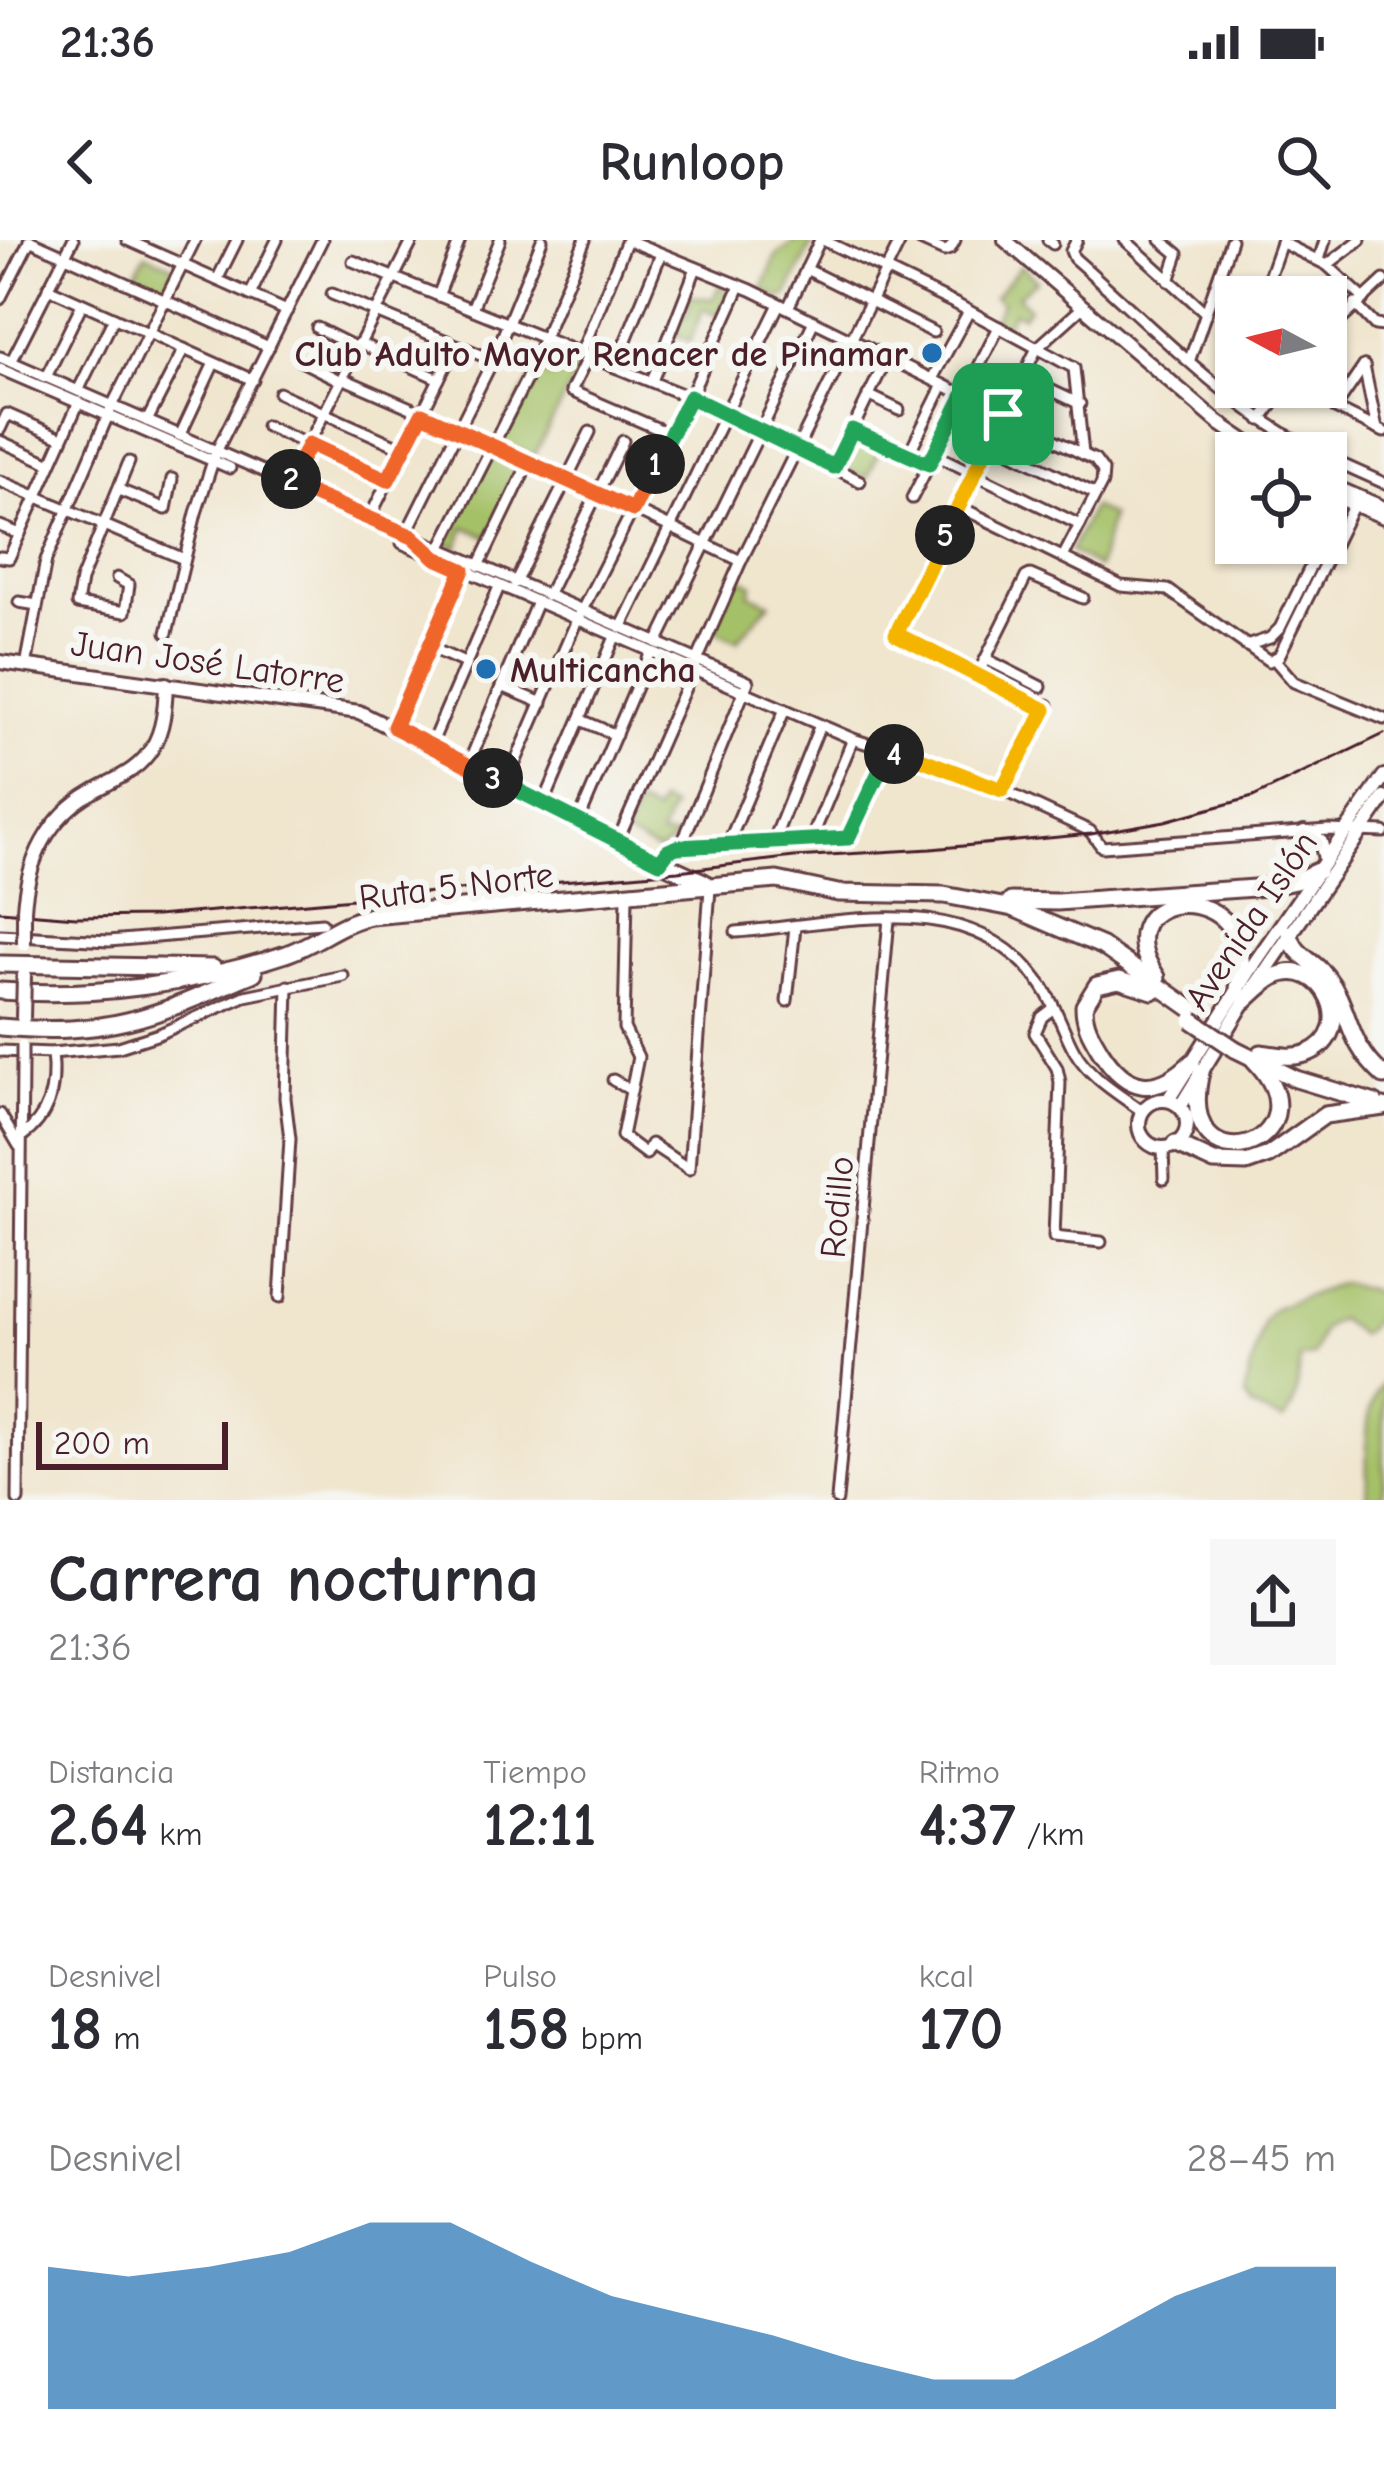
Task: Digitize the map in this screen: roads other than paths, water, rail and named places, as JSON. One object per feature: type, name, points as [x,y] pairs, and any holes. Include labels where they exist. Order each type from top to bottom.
[{"type":"highway","points":[[660,862],[678,880]]},
{"type":"highway","points":[[960,896],[1025,902],[1278,885],[1322,865]]},
{"type":"highway","name":"Ruta 5 Norte","points":[[0,991],[124,989],[300,950],[362,918],[678,880],[711,887],[773,885],[839,902],[929,902],[979,909],[1066,938],[1160,990]]},
{"type":"highway","name":"Ruta 5 Norte","points":[[0,1000],[124,998],[254,973],[281,967],[363,922],[777,880],[838,893],[960,896],[1030,913],[1118,955],[1194,1016],[1257,1057],[1314,1085],[1384,1106]]},
{"type":"highway","points":[[1160,990],[1146,959],[1144,933],[1163,908],[1185,902],[1209,910],[1239,940],[1241,994],[1293,973],[1317,981],[1332,1001],[1332,1026],[1318,1048],[1294,1057],[1257,1057]]},
{"type":"highway","points":[[322,923],[362,918]]},
{"type":"highway","points":[[1290,933],[1294,950],[1328,979],[1354,1041],[1384,1076]]},
{"type":"highway","points":[[0,964],[24,970],[234,968]]},
{"type":"highway","points":[[0,1027],[87,1030],[135,1022],[254,973]]},
{"type":"highway","points":[[1160,990],[1119,980],[1097,985],[1084,1006],[1088,1029],[1117,1073],[1136,1084],[1166,1082],[1197,1067],[1195,1103],[1201,1126],[1222,1145],[1246,1145],[1269,1131],[1278,1107],[1274,1086],[1257,1057]]},
{"type":"highway","name":"Ruta 5 Norte","points":[[1257,1057],[1384,1095]]},
{"type":"highway","points":[[1169,1146],[1214,1162],[1246,1163],[1268,1155],[1325,1115],[1384,1106]]},
{"type":"main road","points":[[1005,240],[1229,432]]},
{"type":"main road","points":[[1219,423],[1232,432]]},
{"type":"main road","points":[[1347,497],[1384,512]]},
{"type":"main road","name":"Juan José Latorre","points":[[0,662],[348,709],[431,745],[660,862]]},
{"type":"main road","points":[[145,681],[164,708]]},
{"type":"main road","points":[[22,1031],[24,910],[32,864],[55,821],[72,805],[143,760],[157,740],[166,684]]},
{"type":"main road","points":[[164,708],[173,694],[188,687]]},
{"type":"main road","name":"Avenida Islón","points":[[1241,994],[1361,830],[1384,776]]},
{"type":"main road","name":"Avenida Islón","points":[[1174,1103],[1322,865],[1346,829],[1380,793]]},
{"type":"main road","points":[[1304,832],[1321,842],[1322,865]]},
{"type":"main road","points":[[1154,1101],[1174,1103],[1187,1126],[1169,1146],[1152,1145],[1141,1133],[1142,1111],[1154,1101]]},
{"type":"street","points":[[0,299],[30,240],[269,347]]},
{"type":"street","points":[[73,240],[5,360],[78,396]]},
{"type":"street","points":[[127,240],[151,245],[183,265],[287,311]]},
{"type":"street","points":[[26,666],[41,580],[110,410],[196,240]]},
{"type":"street","points":[[217,280],[237,240]]},
{"type":"street","points":[[250,295],[277,240]]},
{"type":"street","points":[[167,633],[215,456],[322,240]]},
{"type":"street","points":[[288,484],[412,240]]},
{"type":"street","points":[[438,296],[460,240]]},
{"type":"street","points":[[472,309],[500,240]]},
{"type":"street","points":[[407,538],[493,360],[542,240]]},
{"type":"street","points":[[438,553],[544,338],[585,240]]},
{"type":"street","points":[[670,434],[571,391],[627,240],[783,306],[1100,465],[1103,478],[1064,557]]},
{"type":"street","points":[[544,803],[618,632],[726,412],[822,240],[1076,370],[1083,454]]},
{"type":"street","points":[[618,839],[693,664],[901,240]]},
{"type":"street","points":[[920,240],[942,244],[948,251],[955,240]]},
{"type":"street","points":[[1077,240],[1071,251],[1074,258],[1215,382]]},
{"type":"street","points":[[1125,240],[1206,313]]},
{"type":"street","points":[[1162,240],[1178,254],[1169,281]]},
{"type":"street","points":[[1190,359],[1231,240]]},
{"type":"street","points":[[1323,262],[1325,240]]},
{"type":"street","points":[[1323,262],[1360,240]]},
{"type":"street","points":[[1269,276],[1282,241],[1323,262],[1375,326],[1384,326]]},
{"type":"street","points":[[615,367],[661,254]]},
{"type":"street","points":[[352,261],[726,412],[860,481]]},
{"type":"street","points":[[652,381],[696,268]]},
{"type":"street","points":[[806,269],[933,332]]},
{"type":"street","points":[[1347,312],[1384,280]]},
{"type":"street","points":[[506,784],[580,616],[740,286]]},
{"type":"street","points":[[48,288],[253,380]]},
{"type":"street","points":[[332,294],[493,360]]},
{"type":"street","points":[[46,377],[82,304]]},
{"type":"street","points":[[1002,790],[1046,708],[896,634],[1037,348],[1084,306]]},
{"type":"street","points":[[908,455],[968,313]]},
{"type":"street","points":[[5,558],[38,497],[114,318]]},
{"type":"street","points":[[579,820],[654,648],[814,321]]},
{"type":"street","points":[[912,499],[999,327]]},
{"type":"street","points":[[317,328],[439,380]]},
{"type":"street","points":[[147,421],[184,349]]},
{"type":"street","points":[[834,467],[887,358]]},
{"type":"street","points":[[301,361],[530,460],[742,561]]},
{"type":"street","points":[[180,436],[214,362]]},
{"type":"street","points":[[369,519],[447,363]]},
{"type":"street","points":[[1364,366],[1380,430],[1335,408],[1364,366]]},
{"type":"street","points":[[0,369],[78,396],[438,553],[479,566],[854,739],[1002,790],[1090,831],[1102,847],[1346,829],[1384,832]]},
{"type":"street","points":[[1022,376],[1080,404]]},
{"type":"street","points":[[279,393],[404,449]]},
{"type":"street","points":[[868,395],[898,410]]},
{"type":"street","points":[[1246,408],[1282,432]]},
{"type":"street","points":[[1261,420],[1270,408]]},
{"type":"street","points":[[110,410],[180,436],[230,468]]},
{"type":"street","points":[[0,429],[7,414],[62,438]]},
{"type":"street","points":[[923,424],[944,434]]},
{"type":"street","points":[[266,426],[388,480]]},
{"type":"street","points":[[28,454],[39,428]]},
{"type":"street","points":[[852,430],[908,455],[975,472],[1080,525]]},
{"type":"street","points":[[515,583],[590,432]]},
{"type":"street","points":[[0,441],[51,464]]},
{"type":"street","points":[[468,765],[542,599],[623,441]]},
{"type":"street","points":[[990,442],[1096,494]]},
{"type":"street","points":[[479,566],[530,460]]},
{"type":"street","points":[[118,578],[130,585],[125,612],[77,604],[81,580],[129,462]]},
{"type":"street","points":[[1347,466],[1384,483]]},
{"type":"street","points":[[119,490],[166,509],[172,479]]},
{"type":"street","points":[[0,481],[184,559]]},
{"type":"street","points":[[1347,502],[1350,498]]},
{"type":"street","points":[[1275,660],[1350,498]]},
{"type":"street","points":[[958,506],[1121,586],[1168,590],[1262,659],[1275,660],[1290,680],[1384,719]]},
{"type":"street","points":[[0,526],[20,534]]},
{"type":"street","points":[[438,553],[463,570],[542,599]]},
{"type":"street","points":[[1246,646],[1270,638],[1280,628],[1312,564]]},
{"type":"street","points":[[394,727],[463,570]]},
{"type":"street","points":[[977,676],[1030,575],[1083,598]]},
{"type":"street","points":[[29,578],[41,580]]},
{"type":"street","points":[[431,745],[500,586]]},
{"type":"street","points":[[19,602],[37,605]]},
{"type":"street","points":[[1270,638],[1284,647]]},
{"type":"street","points":[[429,647],[466,664]]},
{"type":"street","points":[[986,659],[1041,687]]},
{"type":"street","points":[[502,686],[542,703]]},
{"type":"street","points":[[681,846],[746,687]]},
{"type":"street","points":[[728,844],[784,709]]},
{"type":"street","points":[[581,720],[616,735]]},
{"type":"street","points":[[773,842],[820,724]]},
{"type":"street","points":[[811,840],[854,739]]},
{"type":"street","points":[[660,862],[668,851],[681,846],[848,838],[888,753]]},
{"type":"street","points":[[627,897],[624,1028],[638,1057],[622,1136],[646,1154],[651,1144],[689,1169],[711,887]]},
{"type":"street","points":[[736,932],[889,919],[940,920],[988,937],[1030,970],[1090,1073],[1142,1111]]},
{"type":"street","name":"Rodillo","points":[[837,1500],[889,919]]},
{"type":"street","points":[[0,935],[109,941],[322,923]]},
{"type":"street","points":[[787,1001],[795,927]]},
{"type":"street","points":[[0,1051],[52,1053],[134,1043],[231,1000],[343,976]]},
{"type":"street","points":[[280,1298],[290,1139],[285,1098],[288,986]]},
{"type":"street","points":[[1054,1009],[1042,1017],[1035,1033],[1060,1082],[1054,1237],[1101,1242]]},
{"type":"street","points":[[17,1500],[22,1031]]},
{"type":"street","points":[[22,1136],[51,1098],[52,1053]]},
{"type":"street","points":[[613,1080],[631,1090]]},
{"type":"street","points":[[0,1114],[21,1152]]},
{"type":"street","points":[[1165,1179],[1169,1146]]},
{"type":"railway","points":[[0,911],[156,916],[1091,834],[1165,821],[1253,797],[1384,734]]},
{"type":"place","name":"Club Adulto Mayor Renacer de Pinamar","points":[[932,353]]},
{"type":"place","name":"Multicancha","points":[[486,669]]}]
